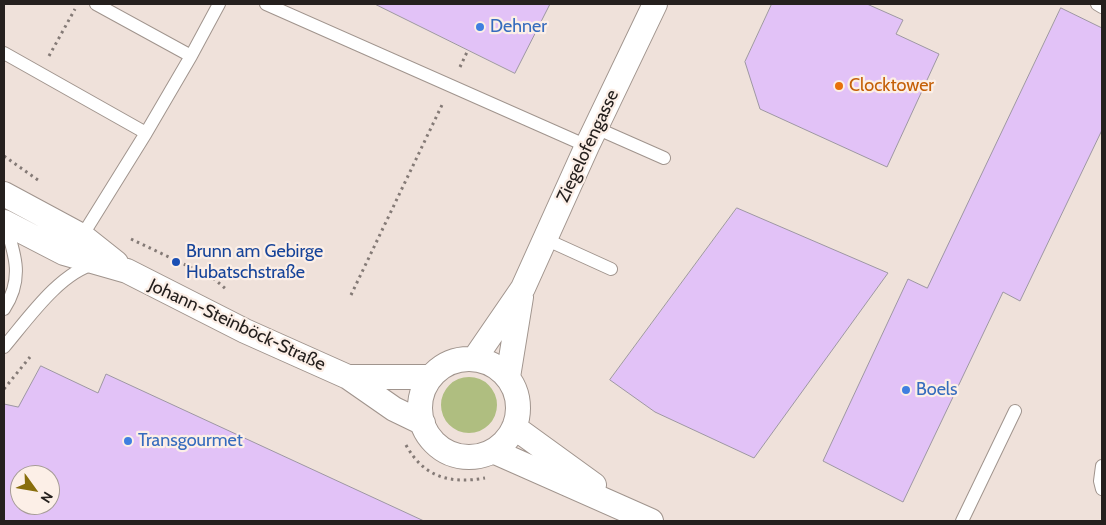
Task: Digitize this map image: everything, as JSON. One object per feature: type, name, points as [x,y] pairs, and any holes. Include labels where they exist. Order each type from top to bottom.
[{"type":"street","name":"Ziegelofengasse","points":[[475,358],[523,288],[591,137],[655,4]]},
{"type":"street","name":"Johann-Steinböck-Straße","points":[[4,194],[82,236],[127,272]]},
{"type":"street","name":"Johann-Steinböck-Straße","points":[[5,222],[64,253],[127,272],[244,331],[348,377],[394,409],[423,423]]},
{"type":"street","name":"Ziegelofengasse","points":[[508,377],[523,288]]},
{"type":"street","points":[[475,358],[493,364],[508,377],[516,392],[518,410],[514,428],[505,441],[493,451],[477,456],[459,456],[443,450],[431,438],[423,423],[420,407],[423,391],[431,377],[443,366],[458,360],[475,358]]},
{"type":"street","name":"Johann-Steinböck-Straße","points":[[348,377],[431,377]]},
{"type":"street","points":[[514,428],[637,518]]},
{"type":"street","points":[[493,451],[637,518]]},
{"type":"lane","points":[[96,4],[191,56]]},
{"type":"lane","points":[[82,236],[146,133],[219,4]]},
{"type":"lane","points":[[266,4],[451,86],[591,137],[664,158]]},
{"type":"lane","points":[[1097,4],[1102,7]]},
{"type":"lane","points":[[4,53],[146,133]]},
{"type":"lane","points":[[5,222],[15,254],[16,280],[5,304]]},
{"type":"lane","points":[[545,239],[611,269]]},
{"type":"lane","points":[[4,347],[61,283],[76,270],[99,263]]},
{"type":"lane","points":[[962,521],[1015,410]]},
{"type":"lane","points":[[1102,466],[1100,481],[1102,489]]},
{"type":"path","points":[[39,73],[78,4]]},
{"type":"path","points":[[351,295],[468,50]]},
{"type":"path","points":[[4,389],[30,357]]},
{"type":"path","points":[[405,444],[416,460],[431,473],[440,477],[458,480],[486,478]]},
{"type":"green space","points":[[463,377],[475,377],[485,381],[493,389],[497,405],[493,421],[485,429],[475,433],[463,433],[453,429],[445,421],[441,411],[441,399],[445,389],[453,381]]},
{"type":"building","name":"Dehner","points":[[375,4],[550,4],[515,73]]},
{"type":"building","name":"Clocktower","points":[[772,4],[867,4],[903,20],[896,34],[939,54],[887,167],[760,109],[745,62]]},
{"type":"building","points":[[1061,8],[1102,28],[1102,130],[1020,301],[1003,292],[903,502],[823,461],[908,279],[927,288]]},
{"type":"building","points":[[737,208],[888,273],[754,458],[655,412],[610,380]]},
{"type":"building","name":"Transgourmet","points":[[41,366],[98,393],[106,374],[424,521],[4,521],[4,404],[18,407]]},
{"type":"place","name":"Dehner","points":[[480,27]]},
{"type":"place","name":"Clocktower","points":[[839,86]]},
{"type":"place","name":"Brunn am Gebirge Hubatschstraße","points":[[176,262]]},
{"type":"place","name":"Boels","points":[[906,390]]},
{"type":"place","name":"Transgourmet","points":[[128,441]]}]
